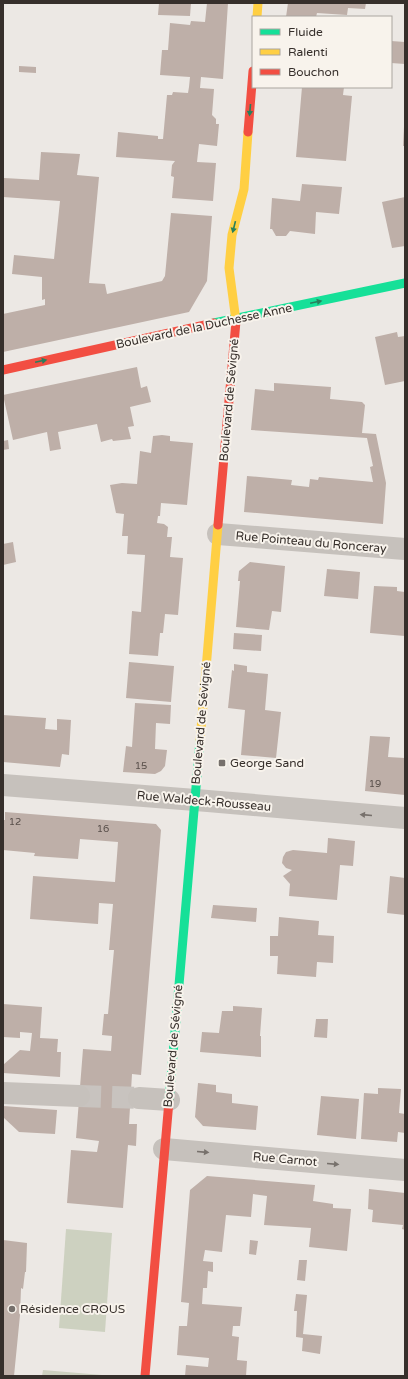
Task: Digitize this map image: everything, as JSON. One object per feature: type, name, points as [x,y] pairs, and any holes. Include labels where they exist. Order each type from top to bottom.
[{"type":"street","points":[[257,16],[258,3]]},
{"type":"street","name":"Boulevard de Sévigné","points":[[145,1376],[236,318],[229,268],[232,235],[244,189],[252,85]]},
{"type":"street","name":"Boulevard de la Duchesse Anne","points":[[3,370],[236,318],[405,283]]},
{"type":"street","name":"Rue Pointeau du Ronceray","points":[[218,534],[405,549]]},
{"type":"street","name":"Rue Waldeck-Rousseau","points":[[3,786],[195,800],[405,818]]},
{"type":"street","points":[[3,1093],[79,1096]]},
{"type":"street","points":[[139,1098],[169,1100]]},
{"type":"street","name":"Rue Carnot","points":[[164,1148],[405,1170]]},
{"type":"green space","points":[[66,1229],[112,1233],[105,1332],[59,1328]]},
{"type":"green space","points":[[43,1370],[114,1376],[42,1376]]},
{"type":"building","points":[[159,3],[191,3],[190,16],[158,15]]},
{"type":"building","points":[[207,3],[228,3],[223,79],[201,77],[200,88],[214,89],[212,115],[216,119],[216,124],[219,124],[217,146],[199,144],[197,162],[216,163],[213,201],[172,198],[174,177],[171,176],[172,165],[175,161],[116,157],[118,132],[158,136],[158,139],[163,139],[167,95],[172,95],[173,92],[188,93],[190,77],[160,75],[162,50],[168,50],[170,23],[190,25],[191,21],[205,22]]},
{"type":"building","points":[[288,3],[366,3],[365,9],[348,8],[347,15],[317,13],[316,16],[286,16]]},
{"type":"building","points":[[392,41],[405,42],[405,64],[392,63]]},
{"type":"building","points":[[19,66],[36,67],[36,73],[19,72]]},
{"type":"building","points":[[302,88],[344,88],[343,95],[352,96],[346,161],[296,157]]},
{"type":"building","points":[[404,127],[405,146],[403,146]]},
{"type":"building","points":[[41,152],[80,154],[77,175],[99,177],[89,283],[105,284],[107,294],[162,281],[165,276],[171,213],[212,216],[207,281],[189,312],[3,352],[3,314],[45,305],[45,299],[42,300],[42,277],[12,274],[14,255],[54,259],[60,201],[3,197],[4,178],[39,180]]},
{"type":"building","points":[[302,184],[342,187],[339,214],[316,212],[315,234],[290,231],[286,236],[276,236],[272,229],[270,229],[272,198],[300,201]]},
{"type":"building","points":[[405,197],[405,246],[392,248],[382,202]]},
{"type":"building","points":[[397,332],[398,337],[405,336],[405,381],[385,385],[375,337]]},
{"type":"building","points":[[137,367],[141,388],[147,386],[151,402],[130,407],[134,426],[128,427],[131,439],[113,441],[112,439],[101,442],[97,424],[58,432],[61,449],[50,451],[47,432],[13,440],[3,395]]},
{"type":"building","points":[[274,383],[331,387],[330,399],[362,402],[365,405],[362,433],[376,434],[386,483],[383,524],[244,512],[247,476],[292,480],[291,485],[309,487],[310,479],[318,480],[319,477],[373,482],[370,467],[373,466],[367,438],[251,430],[255,389],[274,391]]},
{"type":"building","points":[[153,436],[170,436],[170,441],[193,443],[187,505],[161,503],[160,516],[158,516],[157,523],[164,524],[168,527],[167,537],[172,537],[170,557],[183,558],[178,615],[165,614],[163,633],[160,633],[158,656],[129,654],[132,611],[141,612],[145,555],[127,554],[128,536],[122,536],[124,514],[116,513],[110,485],[122,483],[137,484],[140,451],[151,453]]},
{"type":"building","points":[[8,440],[9,449],[3,450],[3,441]]},
{"type":"building","points":[[13,542],[16,562],[3,565],[3,544]]},
{"type":"building","points":[[250,562],[285,566],[281,612],[272,611],[269,630],[236,627],[240,581],[238,581],[239,571]]},
{"type":"building","points":[[327,569],[360,572],[358,599],[324,596]]},
{"type":"building","points":[[374,586],[397,587],[397,591],[405,592],[405,636],[370,633]]},
{"type":"building","points":[[234,633],[262,635],[261,651],[233,649]]},
{"type":"building","points":[[129,662],[174,666],[171,702],[126,698]]},
{"type":"building","points":[[234,664],[247,666],[247,672],[268,674],[265,710],[281,712],[276,758],[241,755],[245,710],[228,708]]},
{"type":"building","points":[[135,703],[171,705],[170,724],[156,723],[155,749],[167,750],[165,766],[161,771],[155,774],[123,772],[126,746],[132,747]]},
{"type":"building","points":[[3,715],[46,718],[45,729],[57,730],[57,719],[71,720],[69,755],[62,754],[60,767],[3,762]]},
{"type":"building","points":[[370,736],[390,737],[388,757],[405,758],[405,795],[365,791]]},
{"type":"building","points":[[5,812],[156,824],[161,830],[141,1075],[132,1074],[129,1124],[137,1124],[136,1146],[128,1145],[123,1208],[67,1203],[71,1150],[97,1152],[99,1141],[76,1138],[83,1049],[111,1051],[112,1036],[102,1035],[104,1014],[108,1014],[114,950],[109,950],[113,904],[99,903],[98,924],[30,919],[33,876],[115,882],[118,842],[80,839],[78,859],[34,856],[35,853],[3,850],[3,820],[5,820]]},
{"type":"building","points":[[328,838],[355,841],[353,866],[340,865],[337,900],[289,896],[290,884],[283,876],[292,870],[286,868],[282,863],[286,852],[293,850],[327,853]]},
{"type":"building","points":[[390,876],[405,878],[405,915],[387,913]]},
{"type":"building","points":[[213,905],[257,908],[256,922],[211,918]]},
{"type":"building","points":[[279,917],[319,921],[318,935],[334,936],[333,963],[317,962],[316,977],[277,974],[278,956],[270,956],[270,936],[278,936]]},
{"type":"building","points":[[3,1004],[42,1007],[40,1038],[58,1039],[57,1052],[61,1052],[60,1077],[3,1073],[3,1065],[20,1050],[30,1051],[32,1033],[20,1032],[20,1038],[3,1037]]},
{"type":"building","points":[[233,1006],[262,1008],[260,1036],[261,1057],[200,1052],[202,1032],[219,1033],[222,1011],[233,1011]]},
{"type":"building","points":[[316,1019],[328,1019],[327,1038],[314,1037]]},
{"type":"building","points":[[198,1083],[216,1085],[216,1092],[232,1094],[232,1103],[258,1106],[256,1130],[203,1126],[195,1117]]},
{"type":"building","points":[[378,1088],[401,1089],[399,1113],[405,1114],[405,1133],[398,1132],[397,1142],[361,1139],[364,1093],[378,1094]]},
{"type":"building","points":[[321,1096],[359,1099],[356,1139],[317,1135]]},
{"type":"building","points":[[3,1106],[57,1110],[55,1134],[19,1132],[3,1117]]},
{"type":"building","points":[[207,1176],[315,1185],[313,1201],[333,1204],[333,1208],[351,1209],[347,1251],[309,1247],[311,1228],[264,1225],[267,1196],[253,1194],[251,1217],[226,1215],[222,1252],[205,1250],[203,1261],[213,1262],[213,1272],[208,1271],[207,1288],[203,1288],[202,1304],[242,1307],[240,1326],[233,1326],[232,1336],[239,1337],[237,1360],[247,1361],[246,1376],[185,1376],[186,1365],[208,1367],[209,1358],[177,1355],[179,1326],[187,1326],[189,1303],[181,1302],[190,1190]]},
{"type":"building","points":[[369,1189],[405,1193],[405,1230],[402,1229],[403,1225],[372,1222],[373,1210],[368,1209]]},
{"type":"building","name":"Résidence CROUS","points":[[3,1240],[27,1243],[26,1272],[23,1289],[21,1288],[14,1376],[3,1376]]},
{"type":"building","points":[[250,1240],[258,1241],[256,1255],[249,1254]]},
{"type":"building","points":[[299,1260],[307,1260],[305,1281],[297,1280]]},
{"type":"building","points":[[296,1294],[307,1295],[303,1334],[322,1336],[320,1354],[302,1351],[303,1338],[296,1337],[297,1311],[294,1311]]},
{"type":"tunnel","points":[[79,1096],[139,1098]]},
{"type":"traffic: fast","points":[[214,323],[405,283]]},
{"type":"traffic: fast","points":[[169,1101],[200,741]]},
{"type":"traffic: slow","points":[[257,16],[258,3]]},
{"type":"traffic: slow","points":[[236,321],[229,268],[232,235],[244,189],[248,132]]},
{"type":"traffic: slow","points":[[200,741],[218,525]]},
{"type":"traffic: jam","points":[[248,132],[252,83]]},
{"type":"traffic: jam","points":[[218,525],[236,321]]},
{"type":"traffic: jam","points":[[3,370],[214,323]]},
{"type":"traffic: jam","points":[[145,1376],[169,1101]]},
{"type":"place","name":"George Sand","points":[[222,763]]},
{"type":"place","name":"Résidence CROUS","points":[[12,1309]]}]
